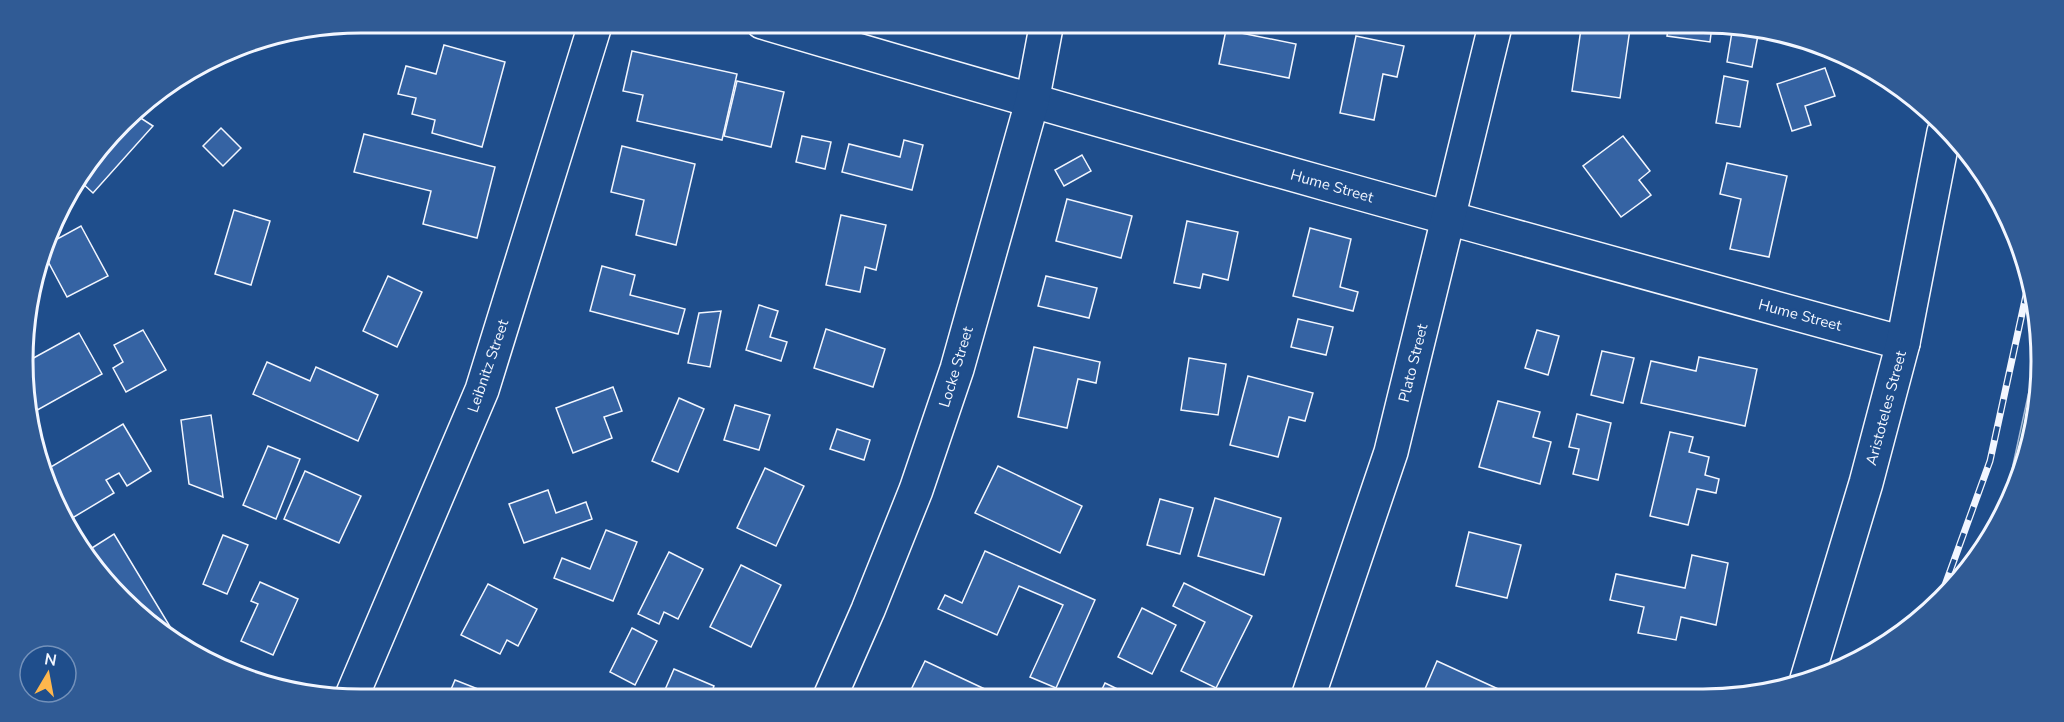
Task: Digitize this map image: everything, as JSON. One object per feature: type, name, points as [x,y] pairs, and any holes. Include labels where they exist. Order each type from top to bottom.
[{"type":"street","name":"Leibnitz Street","points":[[355,689],[482,390],[593,33]]},
{"type":"street","name":"Hume Street","points":[[799,33],[1032,102],[1903,344]]},
{"type":"street","name":"Locke Street","points":[[833,689],[868,610],[924,468],[957,369],[1032,102],[1045,33]]},
{"type":"street","name":"Plato Street","points":[[1311,689],[1391,452],[1493,33]]},
{"type":"street","name":"Aristoteles Street","points":[[1809,672],[1866,483],[1903,344],[1943,137]]},
{"type":"shaded area","points":[[2029,390],[2025,425],[2011,474]]},
{"type":"building","points":[[1225,33],[1241,33],[1296,44],[1289,78],[1219,64]]},
{"type":"building","points":[[1580,33],[1629,33],[1620,98],[1572,91]]},
{"type":"building","points":[[1667,33],[1711,33],[1710,42],[1667,36]]},
{"type":"building","points":[[1732,35],[1758,38],[1752,67],[1727,62]]},
{"type":"building","points":[[1356,36],[1404,46],[1397,77],[1383,74],[1374,120],[1340,113]]},
{"type":"building","points":[[444,45],[505,62],[482,147],[432,133],[435,120],[412,114],[416,98],[398,94],[406,66],[436,74]]},
{"type":"building","points":[[632,51],[737,74],[722,140],[637,121],[643,95],[623,91]]},
{"type":"building","points":[[1825,68],[1835,96],[1805,106],[1811,125],[1792,131],[1777,84]]},
{"type":"building","points":[[1724,76],[1748,81],[1740,127],[1716,123]]},
{"type":"building","points":[[737,81],[784,92],[771,147],[724,136]]},
{"type":"building","points":[[141,118],[153,126],[93,193],[84,185],[114,145]]},
{"type":"building","points":[[221,128],[241,148],[223,166],[203,146]]},
{"type":"building","points":[[364,134],[495,167],[477,238],[423,224],[431,191],[354,172]]},
{"type":"building","points":[[802,136],[831,142],[825,169],[796,162]]},
{"type":"building","points":[[1623,136],[1650,171],[1639,180],[1651,195],[1621,217],[1583,166]]},
{"type":"building","points":[[904,140],[923,145],[912,190],[842,172],[849,144],[900,157]]},
{"type":"building","points":[[622,146],[695,164],[676,245],[636,235],[644,200],[611,192]]},
{"type":"building","points":[[1082,155],[1091,171],[1064,186],[1055,170]]},
{"type":"building","points":[[1727,163],[1787,176],[1769,257],[1730,249],[1741,199],[1720,194]]},
{"type":"building","points":[[1067,199],[1132,216],[1121,258],[1056,241]]},
{"type":"building","points":[[234,210],[270,221],[251,285],[215,274]]},
{"type":"building","points":[[841,215],[886,225],[876,270],[865,267],[860,292],[826,285]]},
{"type":"building","points":[[1187,221],[1238,232],[1228,280],[1203,274],[1200,288],[1174,283]]},
{"type":"building","points":[[81,226],[108,276],[67,297],[48,262],[56,239]]},
{"type":"building","points":[[1310,228],[1351,239],[1340,287],[1358,292],[1353,311],[1293,296]]},
{"type":"building","points":[[602,266],[635,275],[630,295],[685,309],[678,334],[590,311]]},
{"type":"building","points":[[388,276],[422,292],[397,347],[363,331]]},
{"type":"building","points":[[1046,276],[1097,288],[1089,318],[1038,306]]},
{"type":"building","points":[[759,305],[778,311],[770,337],[787,342],[781,361],[746,350]]},
{"type":"building","points":[[721,311],[710,367],[688,363],[699,313]]},
{"type":"building","points":[[1298,319],[1333,327],[1326,355],[1291,347]]},
{"type":"building","points":[[826,329],[885,349],[873,387],[814,368]]},
{"type":"building","points":[[143,330],[166,370],[126,392],[113,368],[123,362],[114,345]]},
{"type":"building","points":[[1537,330],[1559,336],[1548,375],[1525,368]]},
{"type":"building","points":[[79,333],[102,374],[37,410],[33,358]]},
{"type":"building","points":[[1034,347],[1100,362],[1096,383],[1078,379],[1067,428],[1018,417]]},
{"type":"building","points":[[1602,351],[1634,358],[1623,403],[1591,395]]},
{"type":"building","points":[[1699,357],[1757,369],[1745,426],[1641,403],[1651,361],[1696,371]]},
{"type":"building","points":[[1189,358],[1226,364],[1218,415],[1181,410]]},
{"type":"building","points":[[267,362],[310,381],[316,367],[378,395],[358,441],[253,394]]},
{"type":"building","points":[[1248,376],[1313,393],[1305,421],[1289,417],[1278,457],[1230,445]]},
{"type":"building","points":[[613,387],[622,411],[604,417],[612,438],[573,453],[556,408]]},
{"type":"building","points":[[679,398],[704,409],[678,472],[652,461]]},
{"type":"building","points":[[1498,401],[1540,412],[1533,437],[1551,442],[1540,484],[1479,467]]},
{"type":"building","points":[[735,405],[770,415],[759,450],[724,440]]},
{"type":"building","points":[[1577,414],[1611,423],[1598,480],[1573,474],[1579,449],[1569,447]]},
{"type":"building","points":[[211,415],[223,497],[189,484],[181,420]]},
{"type":"building","points":[[123,424],[151,471],[127,486],[119,473],[106,480],[114,493],[73,518],[50,467]]},
{"type":"building","points":[[837,429],[870,440],[864,460],[830,449]]},
{"type":"building","points":[[1670,432],[1693,437],[1689,452],[1709,457],[1705,475],[1719,479],[1716,493],[1697,489],[1688,525],[1650,516]]},
{"type":"building","points":[[268,446],[300,459],[276,519],[243,505]]},
{"type":"building","points":[[998,466],[1082,506],[1060,553],[975,513]]},
{"type":"building","points":[[765,468],[804,486],[776,546],[737,528]]},
{"type":"building","points":[[305,471],[361,496],[339,543],[284,519]]},
{"type":"building","points":[[548,490],[556,513],[586,502],[592,519],[524,543],[509,504]]},
{"type":"building","points":[[1215,498],[1281,518],[1264,575],[1198,556]]},
{"type":"building","points":[[1160,499],[1193,508],[1180,554],[1147,545]]},
{"type":"building","points":[[606,530],[637,542],[613,601],[554,578],[562,558],[590,569]]},
{"type":"building","points":[[1469,532],[1521,545],[1507,598],[1456,586]]},
{"type":"building","points":[[114,534],[171,628],[129,593],[92,548]]},
{"type":"building","points":[[223,535],[248,545],[227,594],[203,584]]},
{"type":"building","points":[[985,551],[1095,600],[1056,688],[1030,677],[1063,605],[1019,586],[997,635],[938,609],[945,595],[962,603]]},
{"type":"building","points":[[669,552],[703,569],[678,619],[664,612],[659,624],[638,614]]},
{"type":"building","points":[[1692,555],[1728,563],[1716,625],[1681,617],[1676,640],[1638,633],[1644,607],[1610,600],[1616,574],[1685,588]]},
{"type":"building","points":[[741,565],[781,585],[751,647],[710,627]]},
{"type":"building","points":[[260,582],[298,599],[273,655],[241,641],[258,604],[251,601]]},
{"type":"building","points":[[1184,583],[1252,616],[1216,688],[1181,671],[1205,622],[1173,606]]},
{"type":"building","points":[[488,584],[537,609],[518,646],[507,640],[500,654],[461,635]]},
{"type":"building","points":[[1142,608],[1176,625],[1152,674],[1118,657]]},
{"type":"building","points":[[632,628],[657,641],[635,685],[610,672]]},
{"type":"building","points":[[925,661],[985,689],[911,689]]},
{"type":"building","points":[[1437,661],[1498,689],[1425,689]]},
{"type":"building","points":[[674,669],[714,686],[713,689],[665,689]]},
{"type":"building","points":[[455,680],[478,689],[451,689]]},
{"type":"building","points":[[1105,683],[1117,689],[1102,689]]},
{"type":"railway","points":[[1947,581],[1990,461],[2025,299]]}]
